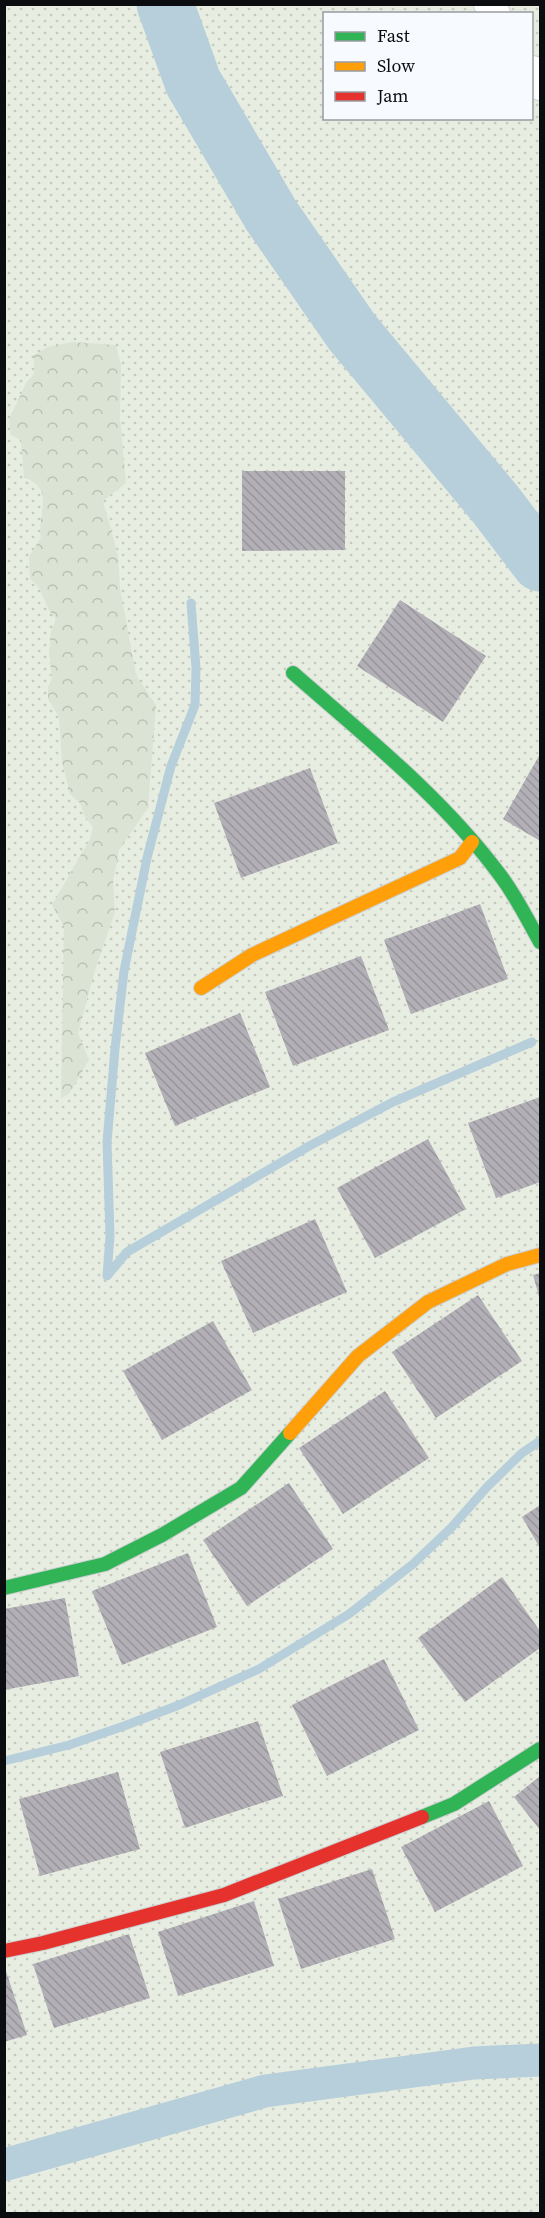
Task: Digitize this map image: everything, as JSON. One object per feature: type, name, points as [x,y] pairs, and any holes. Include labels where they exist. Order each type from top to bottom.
[{"type":"street","points":[[292,673],[404,769],[472,842],[496,870],[540,942]]},
{"type":"street","points":[[201,988],[252,955],[460,858],[472,842]]},
{"type":"street","points":[[4,1588],[105,1563],[162,1535],[241,1488],[358,1356],[428,1302],[507,1264],[540,1256]]},
{"type":"street","points":[[4,1951],[43,1943],[224,1894],[454,1804],[540,1749]]},
{"type":"shaded area","points":[[5,5],[540,5],[540,2213],[5,2213]]},
{"type":"green space","points":[[72,342],[116,345],[121,365],[120,418],[126,483],[103,501],[118,555],[120,588],[136,675],[156,705],[148,808],[119,850],[113,882],[115,912],[95,970],[78,1033],[89,1060],[69,1094],[61,1098],[64,926],[52,905],[90,839],[93,827],[85,817],[80,803],[70,794],[62,762],[59,717],[48,699],[48,687],[52,679],[49,653],[51,632],[56,619],[49,610],[39,588],[30,578],[29,557],[41,537],[43,496],[34,482],[24,477],[21,440],[11,435],[9,420],[26,383],[34,374],[34,355],[48,347]]},
{"type":"building","points":[[242,471],[345,471],[345,550],[242,551]]},
{"type":"building","points":[[400,600],[486,656],[443,722],[357,666]]},
{"type":"building","points":[[540,754],[540,841],[503,819]]},
{"type":"building","points":[[310,768],[338,843],[241,878],[214,803]]},
{"type":"building","points":[[480,904],[508,979],[411,1014],[384,940]]},
{"type":"building","points":[[361,956],[389,1030],[293,1066],[265,992]]},
{"type":"building","points":[[240,1013],[270,1087],[175,1126],[145,1053]]},
{"type":"building","points":[[540,1097],[540,1182],[496,1198],[468,1123]]},
{"type":"building","points":[[428,1139],[466,1209],[375,1258],[337,1188]]},
{"type":"building","points":[[315,1219],[347,1292],[253,1333],[221,1261]]},
{"type":"building","points":[[540,1273],[540,1300],[533,1275]]},
{"type":"building","points":[[478,1295],[522,1361],[436,1418],[392,1352]]},
{"type":"building","points":[[213,1321],[252,1390],[162,1440],[123,1371]]},
{"type":"building","points":[[385,1391],[429,1458],[343,1514],[299,1448]]},
{"type":"building","points":[[289,1483],[333,1549],[247,1606],[203,1540]]},
{"type":"building","points":[[540,1505],[540,1548],[522,1517]]},
{"type":"building","points":[[188,1553],[217,1627],[122,1665],[92,1591]]},
{"type":"building","points":[[502,1577],[540,1631],[540,1648],[465,1702],[418,1638]]},
{"type":"building","points":[[65,1598],[79,1676],[4,1690],[4,1609]]},
{"type":"building","points":[[384,1659],[419,1730],[327,1776],[292,1705]]},
{"type":"building","points":[[258,1721],[283,1796],[185,1828],[160,1752]]},
{"type":"building","points":[[118,1772],[140,1849],[40,1876],[19,1799]]},
{"type":"building","points":[[540,1776],[540,1830],[514,1797]]},
{"type":"building","points":[[489,1801],[523,1866],[435,1912],[401,1847]]},
{"type":"building","points":[[372,1869],[395,1939],[301,1969],[278,1899]]},
{"type":"building","points":[[254,1901],[274,1966],[178,1996],[158,1932]]},
{"type":"building","points":[[129,1934],[150,1998],[54,2028],[33,1964]]},
{"type":"building","points":[[4,1971],[6,1971],[27,2035],[4,2042]]},
{"type":"waterway","points":[[165,4],[193,82],[271,215],[352,332],[496,505],[540,563]]},
{"type":"waterway","points":[[107,1276],[110,1236],[107,1142],[124,971],[147,858],[171,766],[195,705],[196,668],[191,603]]},
{"type":"waterway","points":[[107,1276],[127,1252],[311,1145],[393,1102],[532,1042]]},
{"type":"waterway","points":[[4,1761],[69,1745],[124,1726],[179,1705],[259,1669],[349,1614],[413,1564],[451,1528],[487,1487],[522,1453],[540,1441]]},
{"type":"waterway","points":[[4,2165],[265,2091],[474,2063],[540,2060]]},
{"type":"traffic: fast","points":[[293,673],[375,744],[454,820],[506,883],[540,942]]},
{"type":"traffic: fast","points":[[4,1588],[105,1564],[162,1535],[241,1488],[290,1433]]},
{"type":"traffic: fast","points":[[422,1817],[454,1804],[540,1749]]},
{"type":"traffic: slow","points":[[201,988],[252,955],[460,858],[472,842]]},
{"type":"traffic: slow","points":[[290,1433],[358,1356],[428,1302],[507,1264],[540,1255]]},
{"type":"traffic: jam","points":[[4,1951],[43,1943],[224,1895],[422,1817]]}]
